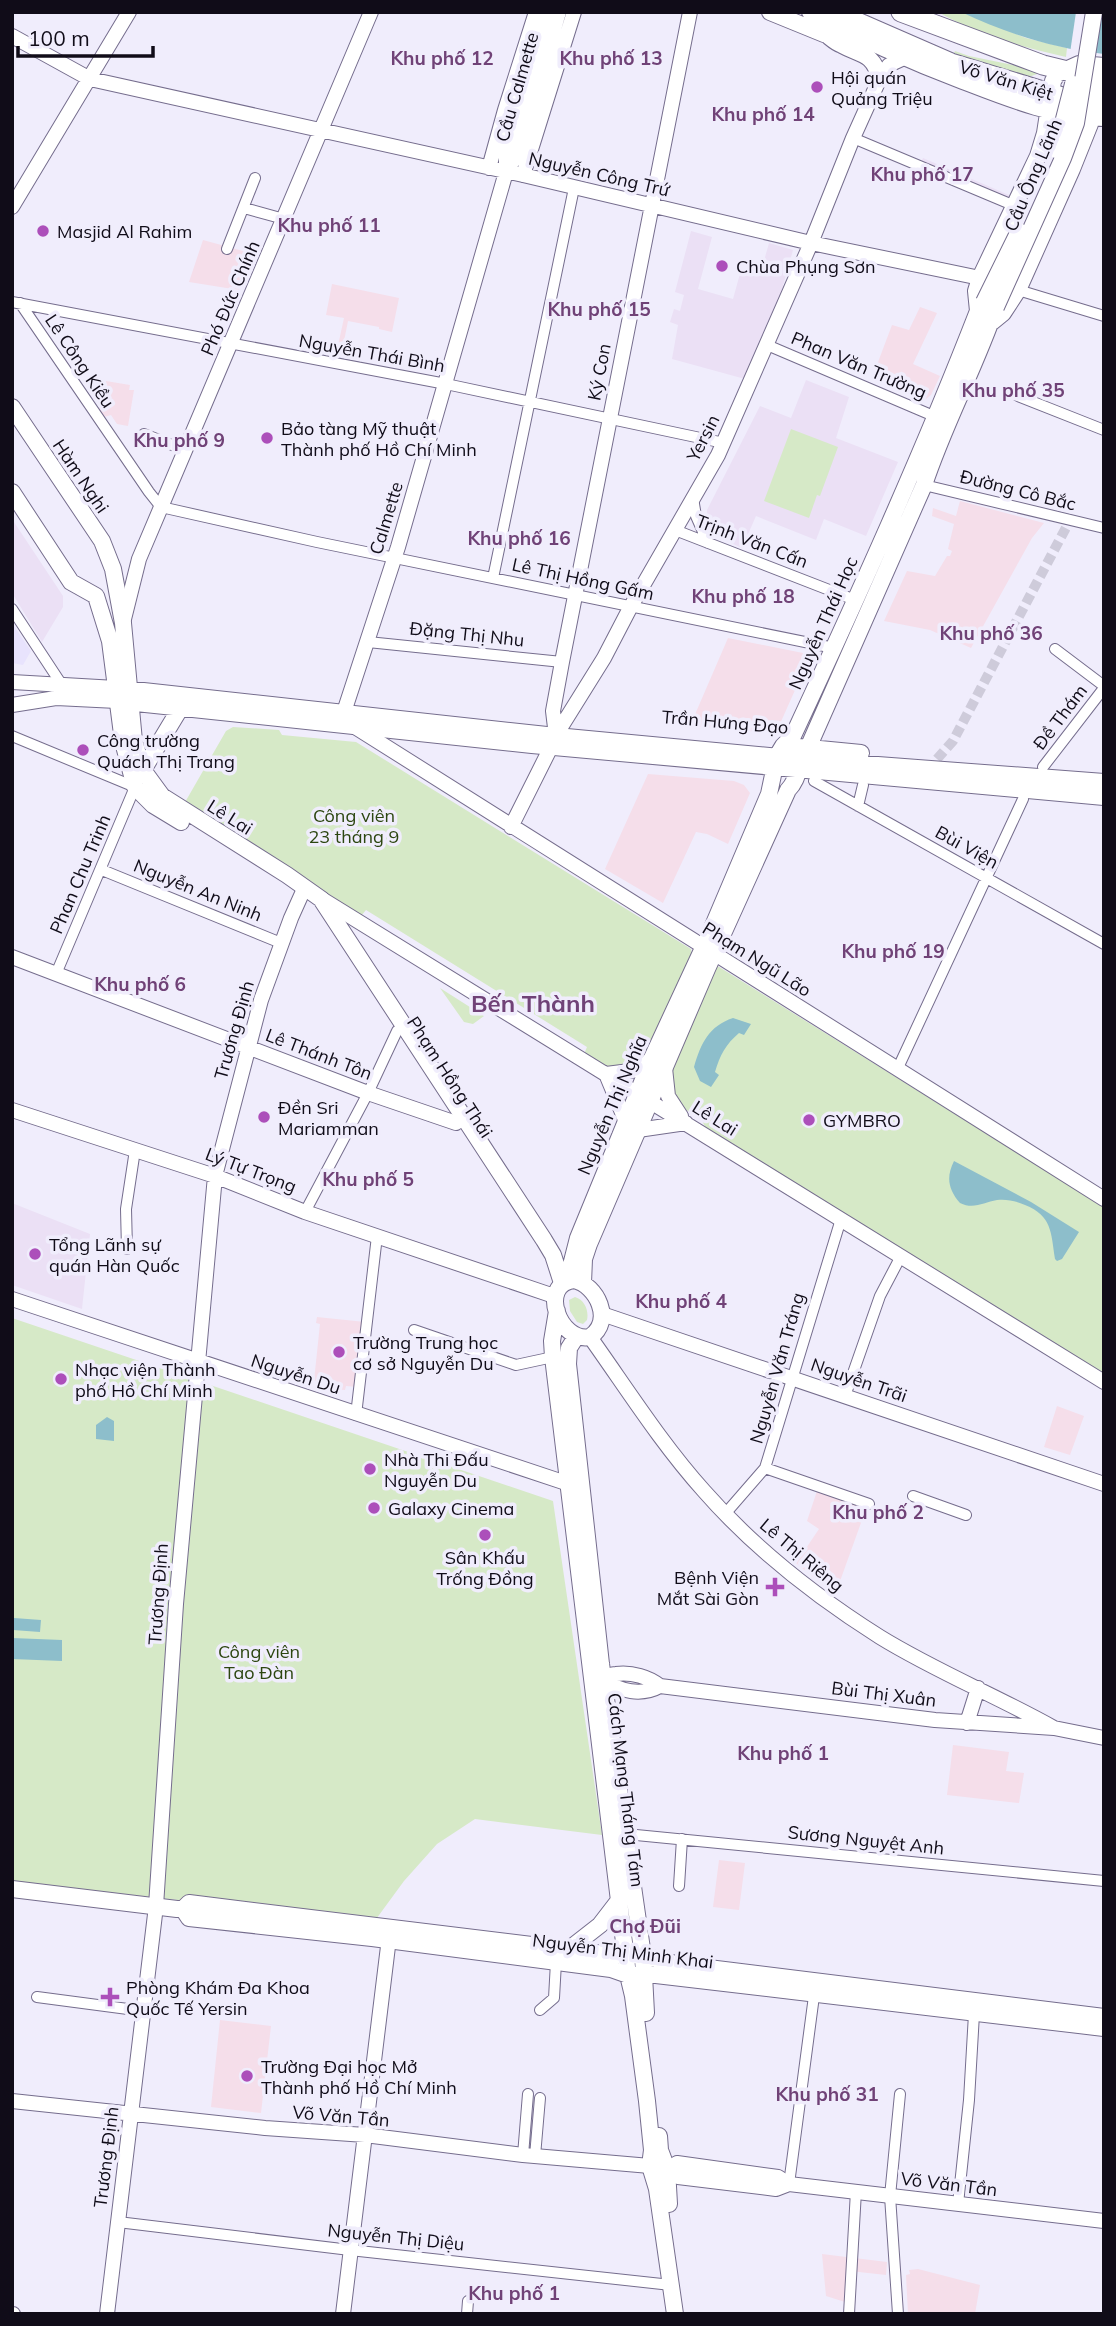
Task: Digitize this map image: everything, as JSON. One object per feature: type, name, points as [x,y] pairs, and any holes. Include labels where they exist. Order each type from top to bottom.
[{"type":"highway","name":"Võ Văn Kiệt","points":[[834,12],[951,63],[1046,98],[1099,113]]},
{"type":"highway","name":"Võ Văn Kiệt","points":[[910,14],[1043,65],[1062,70],[1102,73]]},
{"type":"highway","points":[[1043,65],[1047,79],[1046,98]]},
{"type":"main road","name":"Võ Văn Kiệt","points":[[770,12],[824,34],[855,35]]},
{"type":"main road","name":"Võ Văn Kiệt","points":[[810,12],[904,58],[1019,102],[1046,98]]},
{"type":"main road","name":"Cầu Ông Lãnh","points":[[986,306],[1058,145],[1074,79],[1084,12]]},
{"type":"main road","name":"Cầu Ông Lãnh","points":[[986,306],[1063,158],[1076,123],[1094,12]]},
{"type":"main road","points":[[824,34],[870,58],[876,65],[880,78]]},
{"type":"main road","name":"Nguyễn Thái Học","points":[[990,323],[986,306],[976,291],[1038,156],[1045,133],[1046,98],[1057,74],[1062,70]]},
{"type":"main road","name":"Nguyễn Thái Học","points":[[709,951],[775,769],[793,737],[834,648],[861,604],[924,485],[935,450],[990,323],[1003,313],[1018,290],[1086,134],[1099,113],[1102,73]]},
{"type":"main road","points":[[1019,102],[1041,123],[1045,133]]},
{"type":"main road","points":[[1038,156],[1072,169]]},
{"type":"main road","name":"Nguyễn Thái Học","points":[[709,951],[800,765],[936,417],[986,306]]},
{"type":"main road","name":"Hàm Nghi","points":[[12,407],[102,541],[113,569]]},
{"type":"main road","points":[[12,492],[71,582],[96,596],[105,621],[143,770]]},
{"type":"main road","points":[[113,569],[123,623],[123,742],[135,787]]},
{"type":"main road","points":[[123,695],[185,703],[143,770]]},
{"type":"main road","name":"Trần Hưng Đạo","points":[[185,703],[344,712],[610,747],[730,758],[775,769],[800,765],[863,781]]},
{"type":"main road","name":"Trần Hưng Đạo","points":[[185,703],[355,727],[430,734],[454,748],[554,739],[610,747]]},
{"type":"main road","name":"Trần Hưng Đạo","points":[[730,758],[756,776],[775,769],[800,765],[876,759],[1098,776]]},
{"type":"main road","name":"Trần Hưng Đạo","points":[[800,765],[814,780],[863,781],[1026,795],[1104,806]]},
{"type":"main road","name":"Lê Lai","points":[[143,770],[154,787],[170,803],[287,874],[321,899]]},
{"type":"main road","points":[[1026,795],[1041,772]]},
{"type":"main road","name":"Lê Lai","points":[[135,787],[153,805],[283,882],[304,889]]},
{"type":"main road","name":"Trần Hưng Đạo","points":[[1069,799],[1104,797]]},
{"type":"main road","name":"Phạm Hồng Thái","points":[[304,889],[544,1240],[553,1255],[563,1291]]},
{"type":"main road","name":"Phạm Hồng Thái","points":[[321,899],[456,1123],[563,1291]]},
{"type":"main road","name":"Nguyễn Thị Nghĩa","points":[[563,1291],[584,1259],[632,1126],[709,951]]},
{"type":"main road","name":"Nguyễn Thị Nghĩa","points":[[563,1291],[578,1238],[632,1126]]},
{"type":"main road","points":[[544,1240],[563,1243],[578,1238]]},
{"type":"main road","points":[[563,1291],[593,1293],[602,1314],[599,1328],[583,1337],[564,1326],[563,1291]]},
{"type":"main road","name":"Cách Mạng Tháng Tám","points":[[563,1291],[552,1342],[553,1357],[598,1679],[626,1834],[640,1934],[628,1975],[646,2098],[652,2150],[650,2165],[683,2314]]},
{"type":"main road","name":"Cách Mạng Tháng Tám","points":[[583,1337],[569,1348],[568,1364],[620,1899],[634,1955],[644,1976],[660,2150],[667,2169],[675,2285],[674,2314]]},
{"type":"main road","name":"Nguyễn Thị Minh Khai","points":[[12,1889],[183,1909],[190,1903],[373,1926],[390,1933],[611,1969],[628,1975],[815,1988],[1104,2017]]},
{"type":"main road","points":[[568,1950],[600,1925],[620,1899]]},
{"type":"main road","name":"Nguyễn Thị Minh Khai","points":[[390,1933],[634,1955],[974,2014],[1104,2028]]},
{"type":"main road","points":[[640,1934],[676,1964]]},
{"type":"street","points":[[12,207],[130,12]]},
{"type":"street","name":"Phó Đức Chính","points":[[123,623],[139,559],[371,12]]},
{"type":"street","points":[[489,168],[536,12]]},
{"type":"street","name":"Cầu Calmette","points":[[506,172],[547,12]]},
{"type":"street","name":"Cầu Calmette","points":[[512,151],[559,12]]},
{"type":"street","points":[[523,176],[574,12]]},
{"type":"street","name":"Ký Con","points":[[554,739],[553,711],[562,662],[691,13]]},
{"type":"street","name":"Nguyễn Công Trứ","points":[[12,36],[89,79],[811,243],[980,278]]},
{"type":"street","name":"Yersin","points":[[511,827],[554,739],[604,658],[724,443],[880,78],[889,65],[904,58]]},
{"type":"street","points":[[853,138],[1015,206]]},
{"type":"street","name":"Calmette","points":[[344,712],[394,558],[506,172]]},
{"type":"street","points":[[227,249],[256,178]]},
{"type":"street","points":[[493,578],[574,188]]},
{"type":"street","points":[[244,208],[284,219]]},
{"type":"street","points":[[1018,290],[1104,316]]},
{"type":"street","name":"Nguyễn Thái Bình","points":[[16,303],[446,384],[724,443]]},
{"type":"street","name":"Lê Công Kiều","points":[[16,303],[161,507]]},
{"type":"street","name":"Phan Văn Trường","points":[[767,345],[936,417]]},
{"type":"street","points":[[1018,396],[1104,430]]},
{"type":"street","points":[[144,434],[186,450]]},
{"type":"street","name":"Đường Cô Bắc","points":[[924,485],[1104,528]]},
{"type":"street","points":[[693,498],[696,516],[708,543]]},
{"type":"street","name":"Lê Thị Hồng Gấm","points":[[161,507],[630,608],[834,648]]},
{"type":"street","name":"Trịnh Văn Cấn","points":[[675,530],[861,604]]},
{"type":"street","points":[[113,569],[126,567],[139,559]]},
{"type":"street","points":[[12,609],[62,685]]},
{"type":"street","name":"Ðặng Thị Nhu","points":[[368,642],[562,662]]},
{"type":"street","points":[[1055,649],[1104,687]]},
{"type":"street","points":[[12,682],[62,685],[123,695]]},
{"type":"street","name":"Ðề Thám","points":[[1041,772],[1104,687]]},
{"type":"street","points":[[12,705],[56,698],[123,695]]},
{"type":"street","name":"Phạm Ngũ Lão","points":[[355,727],[1104,1199]]},
{"type":"street","points":[[391,750],[398,731]]},
{"type":"street","points":[[12,736],[135,787]]},
{"type":"street","name":"Bùi Viện","points":[[814,780],[1104,944]]},
{"type":"street","points":[[858,806],[863,781]]},
{"type":"street","name":"Phan Chu Trinh","points":[[56,974],[135,787]]},
{"type":"street","points":[[897,1070],[1026,795]]},
{"type":"street","name":"Nguyễn An Ninh","points":[[102,870],[281,943]]},
{"type":"street","name":"Trương Định","points":[[107,2314],[156,1906],[176,1604],[215,1176],[248,1047],[281,943],[304,889]]},
{"type":"street","name":"Lê Lai","points":[[321,899],[1104,1382]]},
{"type":"street","name":"Lê Thánh Tôn","points":[[12,957],[368,1093],[456,1123]]},
{"type":"street","points":[[305,1212],[401,1028]]},
{"type":"street","points":[[658,1063],[668,1096],[686,1123],[632,1126],[606,1074],[638,1070],[658,1063]]},
{"type":"street","name":"Lý Tự Trọng","points":[[12,1110],[215,1176],[377,1237],[563,1291]]},
{"type":"street","points":[[127,1249],[127,1209],[135,1150]]},
{"type":"street","name":"Nguyễn Văn Tráng","points":[[725,1514],[765,1468],[841,1219]]},
{"type":"street","points":[[356,1415],[377,1237]]},
{"type":"street","points":[[845,1396],[880,1296],[901,1256]]},
{"type":"street","name":"Nguyễn Du","points":[[12,1300],[569,1484]]},
{"type":"street","name":"Nguyễn Trãi","points":[[602,1314],[1104,1484]]},
{"type":"street","points":[[414,1330],[516,1365],[553,1357]]},
{"type":"street","name":"Lê Thị Riêng","points":[[583,1337],[662,1440],[725,1514],[780,1565],[833,1606],[900,1648],[1054,1728]]},
{"type":"street","points":[[765,1468],[869,1504]]},
{"type":"street","points":[[913,1496],[966,1515]]},
{"type":"street","name":"Bùi Thị Xuân","points":[[598,1679],[615,1674],[649,1677],[660,1686],[967,1723],[1054,1728],[1104,1738]]},
{"type":"street","points":[[967,1723],[978,1688]]},
{"type":"street","name":"Sương Nguyệt Anh","points":[[626,1834],[1104,1881]]},
{"type":"street","points":[[679,1886],[681,1839]]},
{"type":"street","points":[[343,2314],[390,1933]]},
{"type":"street","points":[[540,2010],[554,1998],[556,1962]]},
{"type":"street","points":[[789,2184],[815,1988]]},
{"type":"street","points":[[37,1997],[143,2011]]},
{"type":"street","points":[[958,2204],[970,2101],[974,2014]]},
{"type":"street","points":[[528,2094],[529,2156]]},
{"type":"street","points":[[898,2314],[890,2196],[900,2094]]},
{"type":"street","points":[[529,2156],[540,2098]]},
{"type":"street","name":"Võ Văn Tần","points":[[12,2101],[265,2128],[365,2135],[529,2156],[650,2165],[667,2169],[677,2163],[778,2177],[789,2184],[1104,2221]]},
{"type":"street","points":[[849,2314],[856,2191]]},
{"type":"street","name":"Nguyễn Thị Diệu","points":[[118,2222],[675,2285]]},
{"type":"street","points":[[467,2314],[468,2301]]},
{"type":"shaded area","points":[[923,158],[1016,198],[1013,204],[920,165]]},
{"type":"shaded area","points":[[691,231],[712,237],[698,289],[733,299],[741,270],[760,275],[769,243],[793,250],[756,382],[672,359],[678,325],[670,322],[674,309],[680,311],[684,295],[675,292]]},
{"type":"shaded area","points":[[203,240],[254,254],[239,290],[189,282]]},
{"type":"shaded area","points":[[332,284],[399,298],[392,332],[348,321],[342,351],[337,350],[344,318],[326,315]]},
{"type":"shaded area","points":[[920,307],[937,313],[913,364],[940,376],[931,395],[926,399],[872,378],[892,325],[909,330]]},
{"type":"shaded area","points":[[806,380],[849,397],[836,438],[898,462],[866,536],[824,519],[816,540],[756,516],[742,548],[713,535],[706,527],[707,510],[760,406],[791,418]]},
{"type":"shaded area","points":[[106,381],[130,385],[129,390],[134,390],[128,426],[117,424],[111,415],[104,417],[99,409],[103,402]]},
{"type":"shaded area","points":[[960,501],[1044,523],[1032,538],[971,648],[930,630],[884,621],[907,571],[935,576],[947,556],[950,556],[952,551],[948,549],[954,524],[932,516],[933,508],[956,516]]},
{"type":"shaded area","points":[[12,519],[63,596],[63,607],[42,642],[12,593]]},
{"type":"shaded area","points":[[12,623],[31,651],[23,665],[12,663]]},
{"type":"shaded area","points":[[728,638],[803,653],[808,661],[779,726],[770,733],[690,726]]},
{"type":"shaded area","points":[[648,774],[734,781],[744,785],[750,793],[728,844],[696,832],[663,903],[605,869]]},
{"type":"shaded area","points":[[12,1203],[90,1234],[82,1309],[12,1285]]},
{"type":"shaded area","name":"Trường Trung học cơ sở Nguyễn Du","points":[[317,1317],[365,1322],[358,1387],[346,1386],[345,1390],[326,1388],[326,1382],[314,1381],[320,1324],[316,1323]]},
{"type":"shaded area","points":[[1057,1406],[1084,1416],[1070,1455],[1044,1447]]},
{"type":"shaded area","points":[[818,1488],[857,1501],[866,1509],[835,1595],[796,1563],[819,1529],[807,1521]]},
{"type":"shaded area","points":[[953,1745],[1009,1752],[1006,1771],[1024,1773],[1019,1803],[947,1795]]},
{"type":"shaded area","points":[[719,1860],[745,1863],[739,1910],[713,1907]]},
{"type":"shaded area","points":[[220,2020],[271,2026],[261,2113],[211,2107]]},
{"type":"shaded area","points":[[822,2254],[887,2262],[886,2275],[850,2271],[848,2303],[826,2296]]},
{"type":"shaded area","points":[[918,2269],[980,2285],[975,2314],[908,2314],[906,2275],[910,2274],[909,2270]]},
{"type":"green space","points":[[938,12],[961,12],[1026,38],[1067,48],[1066,57],[1000,39]]},
{"type":"green space","points":[[955,51],[1038,70],[1037,74],[1007,74],[954,53]]},
{"type":"green space","points":[[791,429],[838,447],[809,518],[764,501]]},
{"type":"green space","name":"Công viên 23 tháng 9","points":[[233,727],[279,730],[282,735],[356,742],[691,949],[692,955],[644,1060],[640,1064],[610,1069],[584,1054],[587,1047],[366,910],[361,916],[184,804],[226,731]]},
{"type":"green space","points":[[716,965],[1104,1207],[1104,1375],[707,1130],[702,1121],[675,1102],[669,1076]]},
{"type":"green space","points":[[440,988],[484,1016],[473,1024],[464,1022]]},
{"type":"green space","points":[[575,1297],[584,1303],[587,1310],[587,1320],[583,1324],[577,1322],[570,1311],[569,1300]]},
{"type":"green space","name":"Công viên Tao Đàn","points":[[12,1318],[553,1501],[602,1835],[475,1819],[437,1844],[404,1881],[371,1926],[187,1901],[12,1882]]},
{"type":"water","points":[[961,12],[1104,12],[1104,54],[1031,39]]},
{"type":"water","points":[[733,1018],[751,1024],[744,1035],[739,1033],[724,1050],[715,1072],[719,1075],[711,1087],[700,1081],[694,1067],[707,1036]]},
{"type":"water","points":[[954,1161],[1031,1202],[1079,1232],[1062,1259],[1055,1259],[1049,1226],[1034,1209],[1008,1200],[974,1206],[960,1203],[950,1183]]},
{"type":"water","points":[[107,1417],[114,1421],[114,1441],[96,1439],[96,1425]]},
{"type":"water","points":[[14,1618],[41,1620],[40,1632],[13,1630]]},
{"type":"water","points":[[12,1638],[62,1640],[62,1661],[12,1659]]},
{"type":"pier","points":[[1076,12],[1100,12],[1083,55],[1070,53]]},
{"type":"tunnel","points":[[937,759],[953,741],[1069,522]]},
{"type":"place","name":"Hội quán Quảng Triệu","points":[[817,87]]},
{"type":"place","name":"Masjid Al Rahim","points":[[43,231]]},
{"type":"place","name":"Chùa Phụng Sơn","points":[[722,266]]},
{"type":"place","name":"Bảo tàng Mỹ thuật Thành phố Hồ Chí Minh","points":[[267,438]]},
{"type":"place","name":"Công trường Quách Thị Trang","points":[[83,750]]},
{"type":"place","name":"Đền Sri Mariamman","points":[[264,1117]]},
{"type":"place","name":"GYMBRO","points":[[809,1120]]},
{"type":"place","name":"Tổng Lãnh sự quán Hàn Quốc","points":[[35,1254]]},
{"type":"place","name":"Trường Trung học cơ sở Nguyễn Du","points":[[339,1352]]},
{"type":"place","name":"Nhạc viện Thành phố Hồ Chí Minh","points":[[61,1379]]},
{"type":"place","name":"Nhà Thi Đấu Nguyễn Du","points":[[370,1469]]},
{"type":"place","name":"Galaxy Cinema","points":[[374,1508]]},
{"type":"place","name":"Sân Khấu Trống Đồng","points":[[485,1535]]},
{"type":"place","name":"Bệnh Viện Mắt Sài Gòn","points":[[775,1587]]},
{"type":"place","name":"Phòng Khám Đa Khoa Quốc Tế Yersin","points":[[110,1997]]},
{"type":"place","name":"Trường Đại học Mở Thành phố Hồ Chí Minh","points":[[247,2076]]},
{"type":"district","name":"Khu phố 12","points":[[442,58]]},
{"type":"district","name":"Khu phố 13","points":[[611,58]]},
{"type":"district","name":"Khu phố 14","points":[[763,114]]},
{"type":"district","name":"Khu phố 17","points":[[922,174]]},
{"type":"district","name":"Khu phố 11","points":[[329,225]]},
{"type":"district","name":"Khu phố 15","points":[[599,309]]},
{"type":"district","name":"Khu phố 35","points":[[1013,390]]},
{"type":"district","name":"Khu phố 9","points":[[179,440]]},
{"type":"district","name":"Khu phố 16","points":[[519,538]]},
{"type":"district","name":"Khu phố 18","points":[[743,596]]},
{"type":"district","name":"Khu phố 36","points":[[991,633]]},
{"type":"district","name":"Khu phố 19","points":[[893,951]]},
{"type":"district","name":"Khu phố 6","points":[[140,984]]},
{"type":"district","name":"Bến Thành","points":[[533,1003]]},
{"type":"district","name":"Khu phố 5","points":[[368,1179]]},
{"type":"district","name":"Khu phố 4","points":[[681,1301]]},
{"type":"district","name":"Khu phố 2","points":[[878,1512]]},
{"type":"district","name":"Khu phố 1","points":[[783,1753]]},
{"type":"district","name":"Chợ Đũi","points":[[645,1926]]},
{"type":"district","name":"Khu phố 31","points":[[827,2094]]},
{"type":"district","name":"Khu phố 1","points":[[514,2293]]}]
